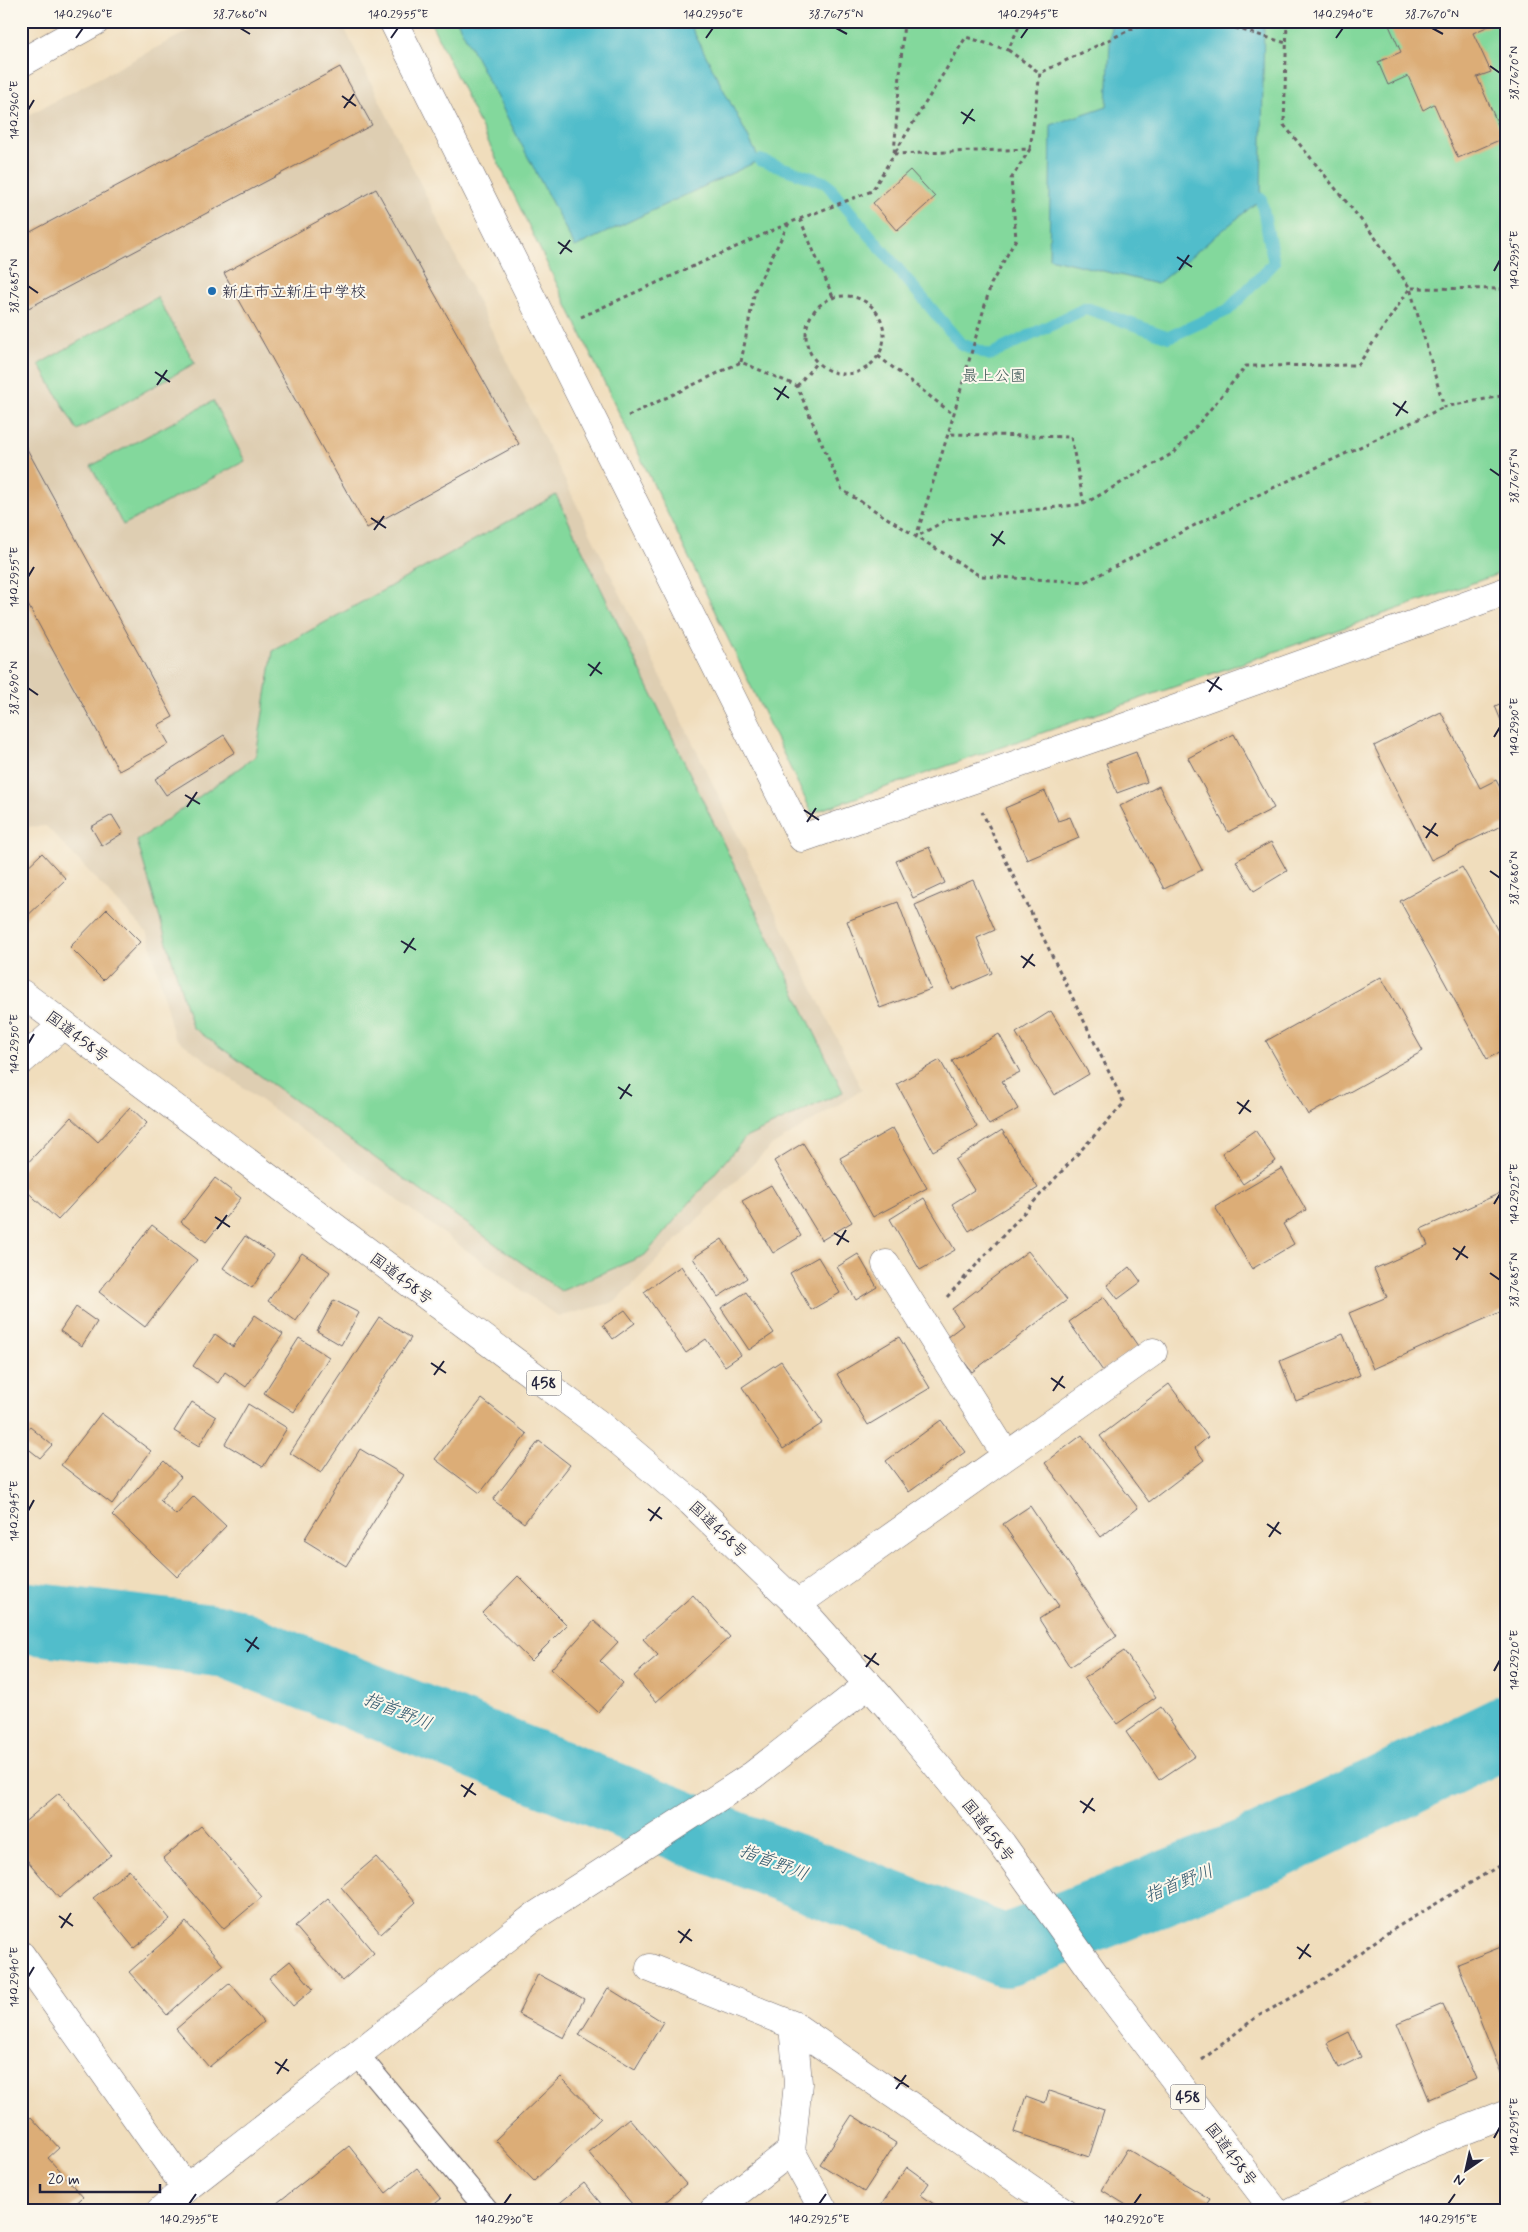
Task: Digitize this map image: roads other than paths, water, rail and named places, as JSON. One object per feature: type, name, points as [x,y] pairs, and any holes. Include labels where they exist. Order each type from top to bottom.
[{"type":"main road","points":[[21,63],[96,21]]},
{"type":"main road","points":[[393,21],[802,838],[967,782],[1507,591]]},
{"type":"main road","name":"国道458号","points":[[21,993],[600,1425],[691,1502],[796,1604],[892,1711],[1002,1844],[1101,1983],[1275,2211]]},
{"type":"main road","points":[[21,1061],[63,1025]]},
{"type":"main road","points":[[886,1264],[1006,1455]]},
{"type":"main road","points":[[796,1604],[1153,1352]]},
{"type":"main road","points":[[160,2211],[186,2188],[535,1916],[753,1774],[868,1685]]},
{"type":"main road","points":[[21,1955],[186,2188]]},
{"type":"main road","points":[[650,1968],[793,2025],[1063,2211]]},
{"type":"main road","points":[[793,2025],[798,2084],[791,2151],[824,2211]]},
{"type":"main road","points":[[1293,2211],[1432,2143],[1507,2114]]},
{"type":"main road","points":[[713,2211],[791,2151]]},
{"type":"lane","points":[[357,2054],[488,2211]]},
{"type":"water","points":[[457,21],[688,21],[760,160],[575,247]]},
{"type":"water","points":[[1111,21],[1264,21],[1261,199],[1157,284],[1049,258],[1051,125],[1107,106]]},
{"type":"waterway","points":[[760,160],[826,183],[961,344],[990,355],[1086,308],[1169,337],[1228,310],[1274,263],[1261,199]]},
{"type":"waterway","name":"指首野川","points":[[21,1617],[227,1642],[719,1841],[1005,1951],[1265,1848],[1507,1731]]},
{"type":"place","name":"新庄市立新庄中学校","points":[[212,291]]},
{"type":"park label","name":"最上公園","points":[[994,375]]}]
